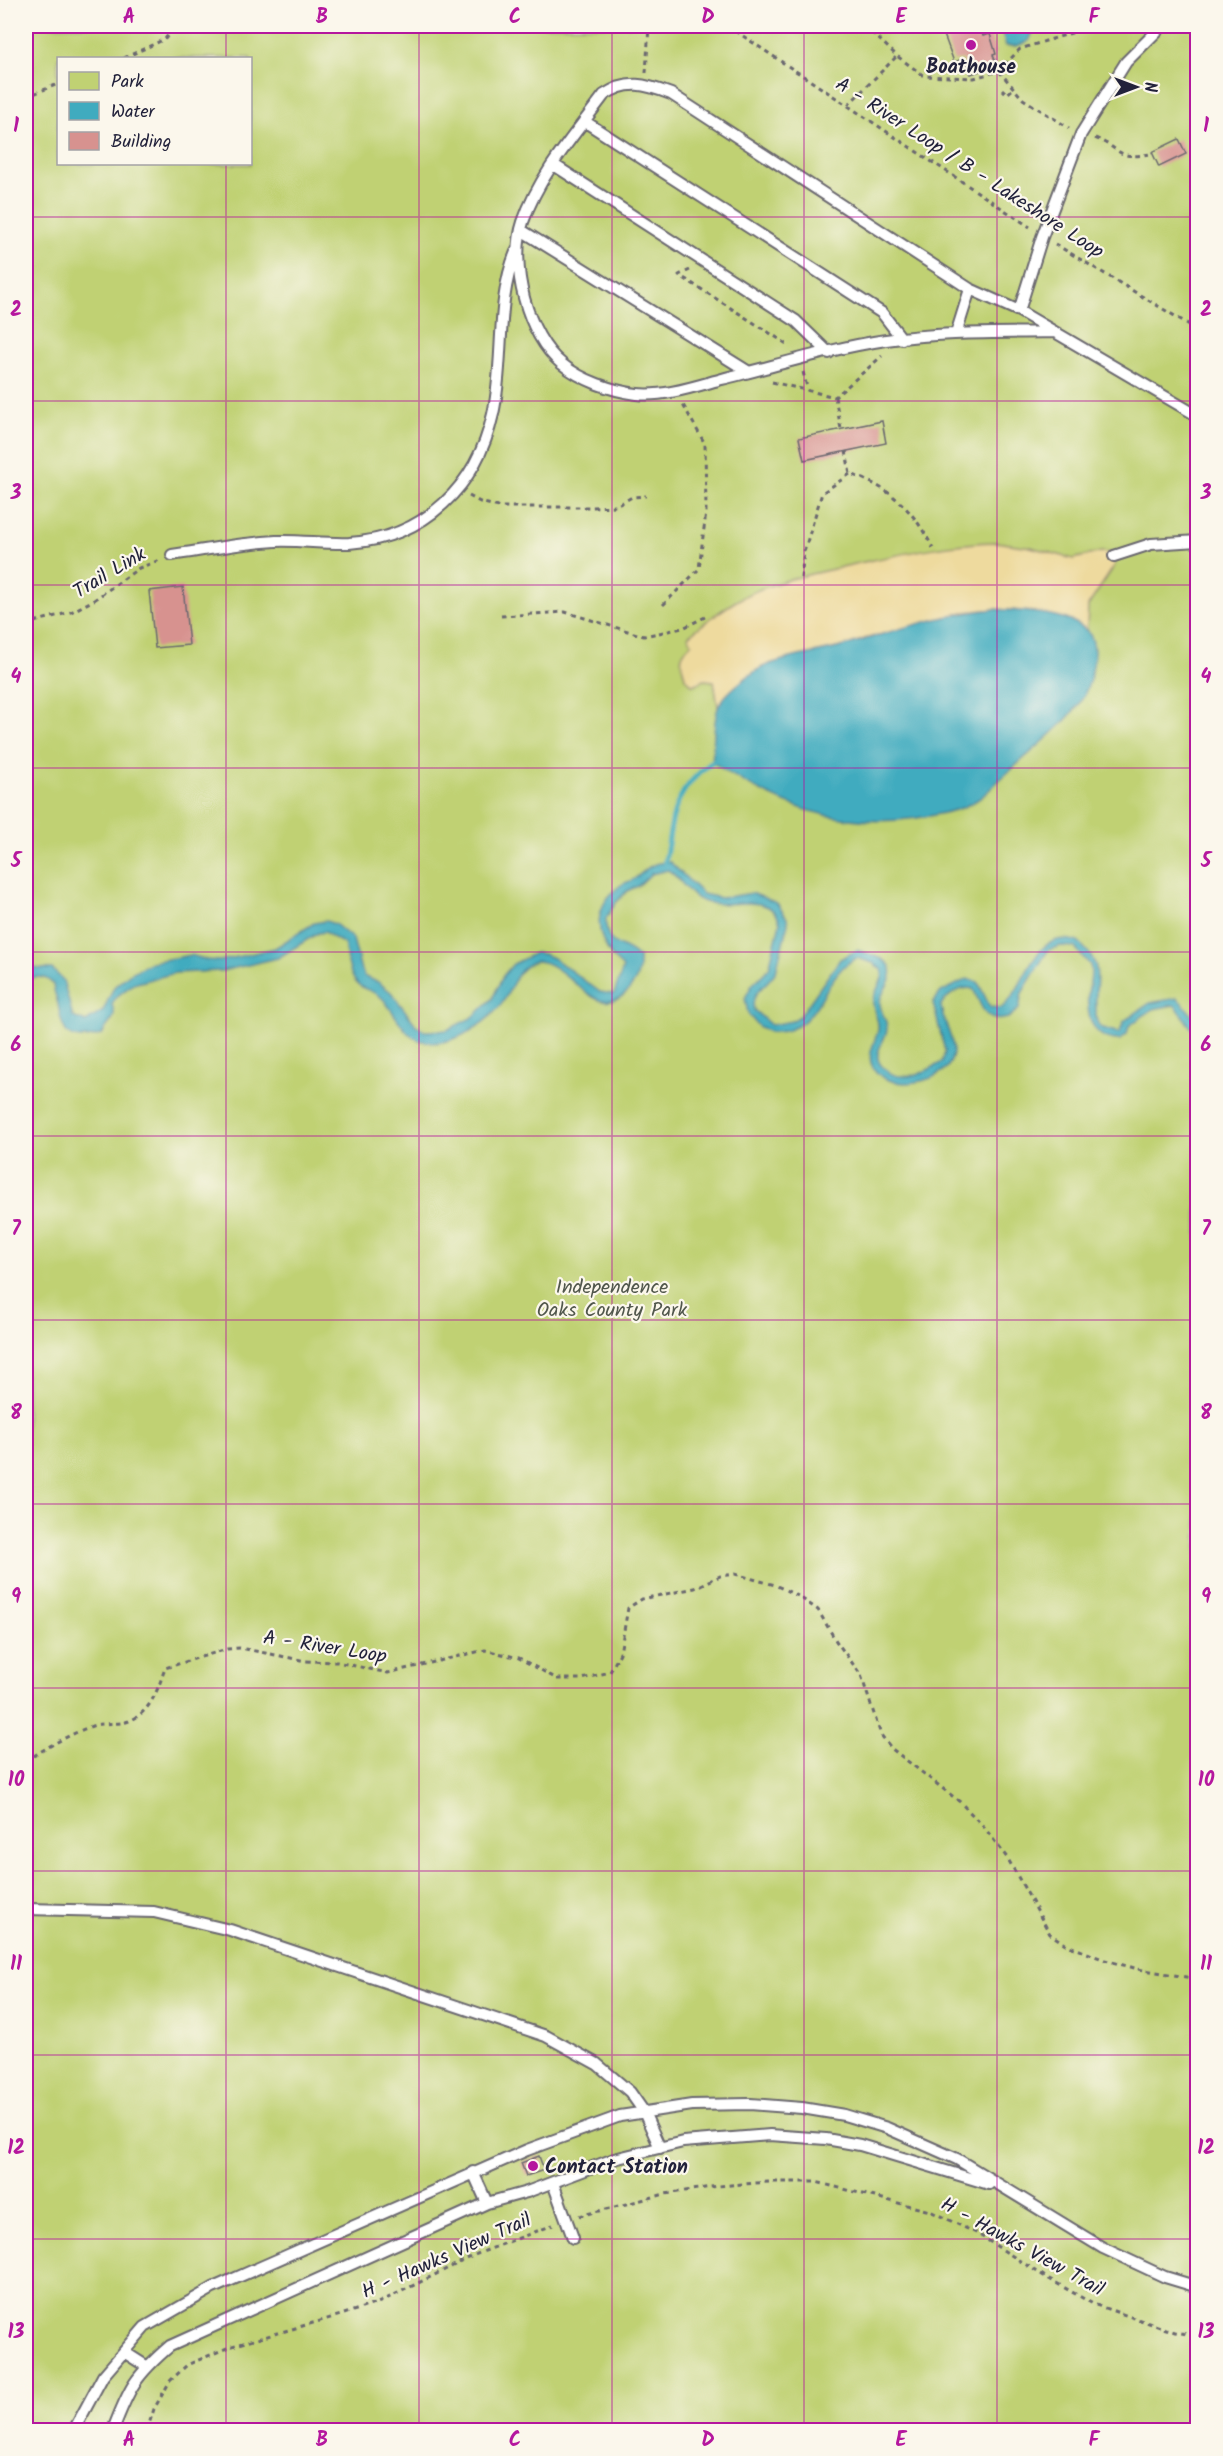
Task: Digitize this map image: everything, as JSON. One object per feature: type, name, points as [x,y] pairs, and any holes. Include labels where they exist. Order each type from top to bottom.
[{"type":"lane","points":[[1019,311],[1042,237],[1081,134],[1126,62],[1162,26]]},
{"type":"lane","points":[[1054,332],[956,334],[885,340],[677,389],[638,394],[583,378],[561,364],[545,345],[534,326],[527,305],[518,263],[521,230],[530,204],[554,165],[604,96],[614,89],[627,85],[645,84],[671,94],[970,289],[1019,311],[1197,416]]},
{"type":"lane","points":[[584,121],[882,313],[902,339]]},
{"type":"lane","points":[[554,165],[796,321],[829,353]]},
{"type":"lane","points":[[521,230],[749,372]]},
{"type":"lane","points":[[172,555],[276,541],[350,543],[377,538],[414,525],[444,506],[478,456],[493,414],[500,369],[508,272],[519,244]]},
{"type":"lane","points":[[956,334],[970,289]]},
{"type":"lane","points":[[1114,556],[1151,544],[1197,541]]},
{"type":"lane","points":[[26,1909],[153,1912],[230,1930],[546,2036],[597,2064],[630,2092],[644,2112],[660,2148]]},
{"type":"lane","points":[[75,2430],[102,2376],[145,2327],[213,2288],[473,2172],[620,2116],[692,2105],[750,2104],[802,2108],[844,2115],[887,2128],[957,2159],[1103,2248],[1165,2277],[1197,2287]]},
{"type":"lane","points":[[113,2430],[127,2391],[146,2366],[170,2346],[487,2203],[553,2183],[614,2159],[683,2142],[770,2135],[826,2139],[883,2151],[1004,2188]]},
{"type":"lane","points":[[473,2172],[487,2203]]},
{"type":"lane","points":[[553,2183],[573,2238]]},
{"type":"lane","points":[[124,2352],[146,2366]]},
{"type":"path","points":[[126,57],[165,39],[175,26]]},
{"type":"path","points":[[645,84],[649,26]]},
{"type":"path","name":"A - River Loop / B - Lakeshore Loop","points":[[728,26],[1042,237],[1197,330]]},
{"type":"path","points":[[865,26],[897,56],[924,76],[974,78],[999,71],[1020,49],[1094,26]]},
{"type":"path","points":[[848,105],[897,56]]},
{"type":"path","points":[[26,97],[57,84]]},
{"type":"path","points":[[1002,89],[1007,94],[1012,89]]},
{"type":"path","points":[[705,262],[679,275],[796,349],[808,391]]},
{"type":"path","points":[[835,398],[883,355],[892,353]]},
{"type":"path","points":[[767,381],[835,398]]},
{"type":"path","points":[[663,605],[699,569],[706,512],[705,444],[684,409],[677,389]]},
{"type":"path","points":[[835,398],[842,429]]},
{"type":"path","points":[[846,451],[850,474]]},
{"type":"path","points":[[850,474],[872,481],[890,493],[921,526],[933,548]]},
{"type":"path","points":[[801,578],[804,552],[822,493],[850,474]]},
{"type":"path","points":[[457,489],[480,502],[499,507],[616,506],[632,497],[646,496]]},
{"type":"path","name":"Trail Link","points":[[26,624],[71,612],[94,600],[139,568],[172,555]]},
{"type":"path","points":[[501,616],[565,612],[644,636],[682,628],[705,616]]},
{"type":"path","name":"A - River Loop","points":[[26,1761],[58,1740],[96,1725],[129,1721],[147,1710],[159,1689],[165,1668],[227,1649],[240,1648],[306,1661],[337,1662],[388,1673],[485,1650],[519,1658],[557,1679],[582,1679],[610,1672],[620,1653],[628,1608],[642,1599],[695,1588],[720,1576],[735,1574],[775,1585],[798,1596],[818,1610],[836,1641],[861,1675],[881,1735],[892,1749],[960,1802],[984,1827],[1008,1859],[1050,1934],[1067,1946],[1138,1970],[1197,1978]]},
{"type":"path","name":"H - Hawks View Trail","points":[[147,2430],[154,2409],[170,2381],[187,2365],[229,2347],[380,2302],[477,2254],[591,2212],[675,2192],[718,2186],[769,2182],[816,2182],[930,2211],[976,2233],[1093,2304],[1174,2332],[1197,2336]]},
{"type":"green space","name":"Independence Oaks County Park","points":[[26,26],[1197,26],[1197,2430],[26,2430]]},
{"type":"sand","points":[[996,542],[1031,547],[1073,559],[1101,552],[1113,553],[1115,565],[1088,606],[1087,630],[1060,618],[1034,612],[995,609],[964,612],[845,646],[769,664],[734,688],[718,707],[714,681],[704,680],[693,685],[685,678],[681,659],[684,651],[692,643],[688,636],[725,608],[749,594],[801,576],[890,556],[943,547]]},
{"type":"water","points":[[985,26],[1043,26],[1033,32],[1029,41],[1017,46],[1006,46],[1002,32],[995,28],[987,31]]},
{"type":"water","points":[[995,609],[1057,616],[1079,625],[1087,631],[1094,646],[1093,667],[1083,697],[1072,713],[1044,741],[974,802],[952,811],[915,818],[884,821],[854,820],[824,815],[768,795],[712,762],[715,720],[721,702],[740,682],[764,667],[788,658],[845,646],[938,619]]},
{"type":"water","points":[[670,862],[703,894],[721,898],[752,893],[777,903],[787,918],[788,923],[776,971],[757,993],[753,1003],[754,1010],[771,1025],[792,1021],[800,1016],[840,959],[857,950],[887,963],[890,966],[891,975],[880,1001],[887,1028],[878,1056],[882,1067],[892,1074],[914,1075],[942,1062],[945,1051],[933,1003],[941,992],[967,979],[978,982],[990,1007],[1001,1008],[1010,999],[1041,950],[1050,942],[1063,939],[1078,942],[1087,950],[1095,965],[1097,972],[1096,1016],[1100,1027],[1119,1033],[1124,1021],[1150,1003],[1177,998],[1188,1009],[1197,1027],[1197,1032],[1190,1027],[1174,1005],[1153,1009],[1129,1026],[1127,1034],[1120,1040],[1103,1036],[1093,1026],[1088,1011],[1090,965],[1074,947],[1060,946],[1048,950],[1022,993],[1019,1009],[1008,1018],[993,1019],[988,1016],[973,989],[960,990],[947,998],[941,1005],[953,1045],[952,1058],[948,1066],[929,1079],[905,1083],[893,1081],[882,1077],[874,1069],[870,1059],[878,1026],[873,999],[883,974],[882,970],[873,963],[857,958],[835,977],[811,1015],[787,1031],[769,1032],[758,1026],[748,1014],[745,998],[752,985],[769,968],[780,923],[775,913],[768,907],[758,904],[723,904],[697,899],[668,870],[651,874],[638,886],[627,891],[606,918],[606,928],[612,940],[639,958],[637,976],[627,992],[615,1000],[604,1001],[592,997],[560,970],[536,961],[518,974],[504,1000],[492,1015],[470,1031],[444,1042],[432,1043],[419,1040],[408,1033],[381,997],[356,982],[344,944],[325,932],[318,933],[278,958],[222,971],[175,973],[133,984],[115,998],[112,1005],[113,1018],[102,1035],[91,1038],[74,1037],[65,1030],[51,982],[41,977],[26,978],[26,968],[52,969],[63,980],[73,1017],[86,1022],[103,1011],[114,987],[129,974],[151,962],[191,955],[220,961],[275,948],[314,923],[326,921],[335,924],[353,939],[365,977],[378,982],[391,992],[416,1025],[425,1031],[447,1030],[473,1017],[492,999],[503,976],[513,964],[535,953],[555,959],[600,992],[614,994],[623,968],[613,958],[602,939],[599,920],[601,910],[612,893],[621,885],[654,865]]},
{"type":"building","name":"Boathouse","points":[[961,26],[963,32],[980,27],[983,36],[990,34],[997,65],[971,74],[967,64],[964,65],[963,59],[954,62],[943,32]]},
{"type":"building","points":[[1179,139],[1186,154],[1159,167],[1152,152]]},
{"type":"building","points":[[882,421],[886,443],[804,460],[799,438]]},
{"type":"building","points":[[183,587],[189,645],[155,648],[149,591]]},
{"type":"building","name":"Contact Station","points":[[539,2156],[544,2170],[526,2176],[521,2163]]},
{"type":"waterway","points":[[664,866],[672,821],[680,797],[687,786],[712,762]]},
{"type":"place","name":"Boathouse","points":[[971,45]]},
{"type":"place","name":"Contact Station","points":[[533,2166]]}]
